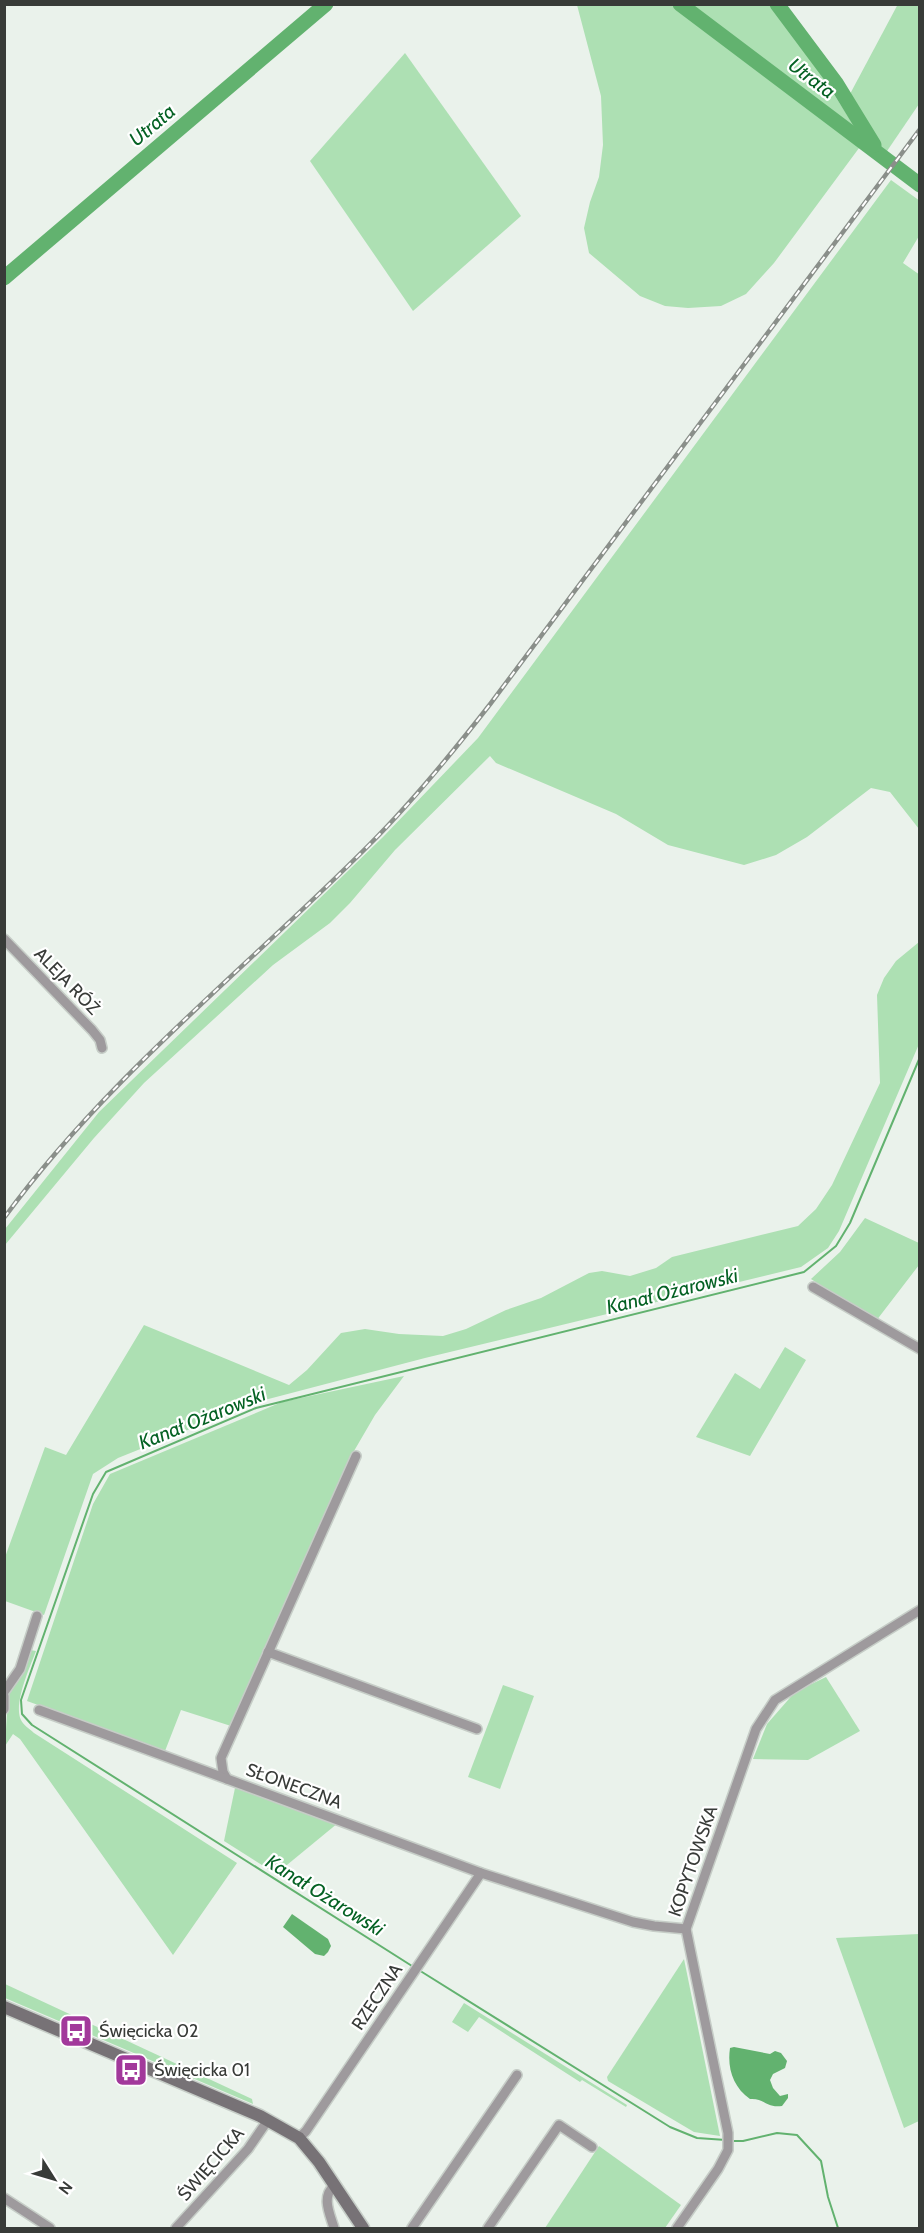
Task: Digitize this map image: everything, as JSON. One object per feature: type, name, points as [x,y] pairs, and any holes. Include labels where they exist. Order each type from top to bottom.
[{"type":"main road","points":[[4,2007],[268,2120],[299,2138],[363,2229]]},
{"type":"street","name":"ALEJA RÓŻ","points":[[4,939],[92,1030],[100,1040],[102,1048]]},
{"type":"street","points":[[813,1287],[920,1349]]},
{"type":"street","name":"SŁONECZNA","points":[[356,1456],[221,1758],[223,1772],[227,1779],[481,1873],[633,1922],[686,1929]]},
{"type":"street","name":"KOPYTOWSKA","points":[[676,2229],[718,2169],[728,2150],[728,2140],[686,1929],[756,1729],[775,1700],[920,1610]]},
{"type":"street","points":[[4,1709],[4,1694],[20,1669],[37,1616]]},
{"type":"street","points":[[268,1652],[477,1729]]},
{"type":"street","points":[[39,1710],[227,1779]]},
{"type":"street","name":"RZECZNA","points":[[299,2138],[306,2131],[481,1873]]},
{"type":"street","points":[[412,2229],[517,2075]]},
{"type":"street","name":"ŚWIĘCICKA","points":[[176,2229],[248,2149],[268,2120]]},
{"type":"street","points":[[488,2229],[559,2125],[591,2147]]},
{"type":"street","points":[[334,2186],[326,2197],[334,2229]]},
{"type":"street","points":[[4,2198],[50,2229]]},
{"type":"shaded area","points":[[898,4],[919,5],[919,104],[885,154],[850,94]]},
{"type":"shaded area","points":[[577,5],[677,5],[862,144],[774,263],[746,294],[721,306],[688,308],[665,306],[640,296],[589,253],[584,228],[599,177],[603,145],[601,96]]},
{"type":"shaded area","points":[[689,5],[777,5],[858,132]]},
{"type":"shaded area","points":[[405,53],[521,216],[413,311],[310,161]]},
{"type":"shaded area","points":[[891,180],[920,201],[919,236],[903,263],[920,275],[919,829],[890,792],[871,788],[807,837],[776,855],[744,865],[668,845],[616,814],[496,763],[490,756],[395,850],[330,923],[273,965],[144,1083],[94,1138],[5,1245],[5,1229],[99,1112],[383,837],[478,738]]},
{"type":"shaded area","points":[[919,942],[919,1044],[839,1231],[828,1248],[801,1267],[425,1358],[257,1402],[118,1458],[93,1474],[44,1615],[5,1601],[4,1560],[45,1447],[66,1455],[144,1325],[289,1385],[307,1370],[341,1333],[365,1329],[399,1334],[443,1336],[541,1298],[589,1273],[602,1271],[630,1276],[656,1268],[672,1257],[798,1226],[816,1209],[832,1185],[880,1083],[877,995],[884,978],[896,961]]},
{"type":"shaded area","points":[[865,1218],[919,1243],[919,1265],[876,1321],[811,1279],[840,1252]]},
{"type":"shaded area","points":[[785,1347],[806,1360],[750,1456],[696,1437],[735,1373],[760,1389]]},
{"type":"shaded area","points":[[404,1376],[375,1415],[354,1451],[231,1726],[181,1710],[165,1751],[27,1701],[93,1504],[110,1474],[282,1402]]},
{"type":"shaded area","points":[[30,1650],[36,1651],[23,1686],[19,1705],[21,1720],[25,1725],[237,1863],[173,1955],[20,1739],[13,1734],[5,1746],[8,1696]]},
{"type":"shaded area","points":[[826,1677],[860,1731],[808,1760],[753,1759],[767,1724],[795,1692]]},
{"type":"shaded area","points":[[503,1685],[534,1696],[500,1789],[468,1777]]},
{"type":"shaded area","points":[[235,1788],[338,1823],[276,1874],[224,1841]]},
{"type":"shaded area","points":[[292,1914],[328,1939],[331,1946],[324,1956],[315,1954],[283,1927]]},
{"type":"shaded area","points":[[919,1934],[919,2121],[904,2128],[836,1938]]},
{"type":"shaded area","points":[[684,1959],[720,2136],[694,2132],[608,2081],[607,2077]]},
{"type":"shaded area","points":[[5,1984],[252,2099],[253,2104],[5,1998]]},
{"type":"shaded area","points":[[464,2003],[627,2105],[626,2107],[582,2080],[580,2082],[479,2017],[468,2032],[452,2022]]},
{"type":"shaded area","points":[[730,2048],[770,2054],[775,2051],[781,2053],[787,2061],[785,2068],[773,2074],[770,2080],[780,2096],[788,2094],[782,2106],[772,2106],[750,2099],[739,2089],[732,2076],[729,2063]]},
{"type":"shaded area","points":[[599,2146],[681,2205],[665,2228],[545,2228]]},
{"type":"waterway","name":"Utrata","points":[[4,278],[326,4]]},
{"type":"waterway","name":"Utrata","points":[[680,4],[920,185]]},
{"type":"waterway","points":[[777,4],[836,83],[874,145]]},
{"type":"waterway","name":"Kanał Ożarowski","points":[[412,1966],[32,1725],[22,1714],[21,1700],[93,1494],[106,1472],[256,1408],[804,1272],[836,1246],[850,1223],[920,1057]]},
{"type":"waterway","name":"Kanał Ożarowski","points":[[422,1972],[670,2127],[697,2138],[726,2140]]},
{"type":"waterway","name":"Kanał Ożarowski","points":[[732,2141],[743,2141],[777,2133],[797,2135],[821,2161],[828,2197],[838,2228]]},
{"type":"railway","points":[[4,1218],[44,1167],[133,1070],[370,844],[433,775],[491,703],[920,129]]},
{"type":"place","name":"Święcicka 02","points":[[76,2031]]},
{"type":"place","name":"Święcicka 01","points":[[131,2070]]}]
